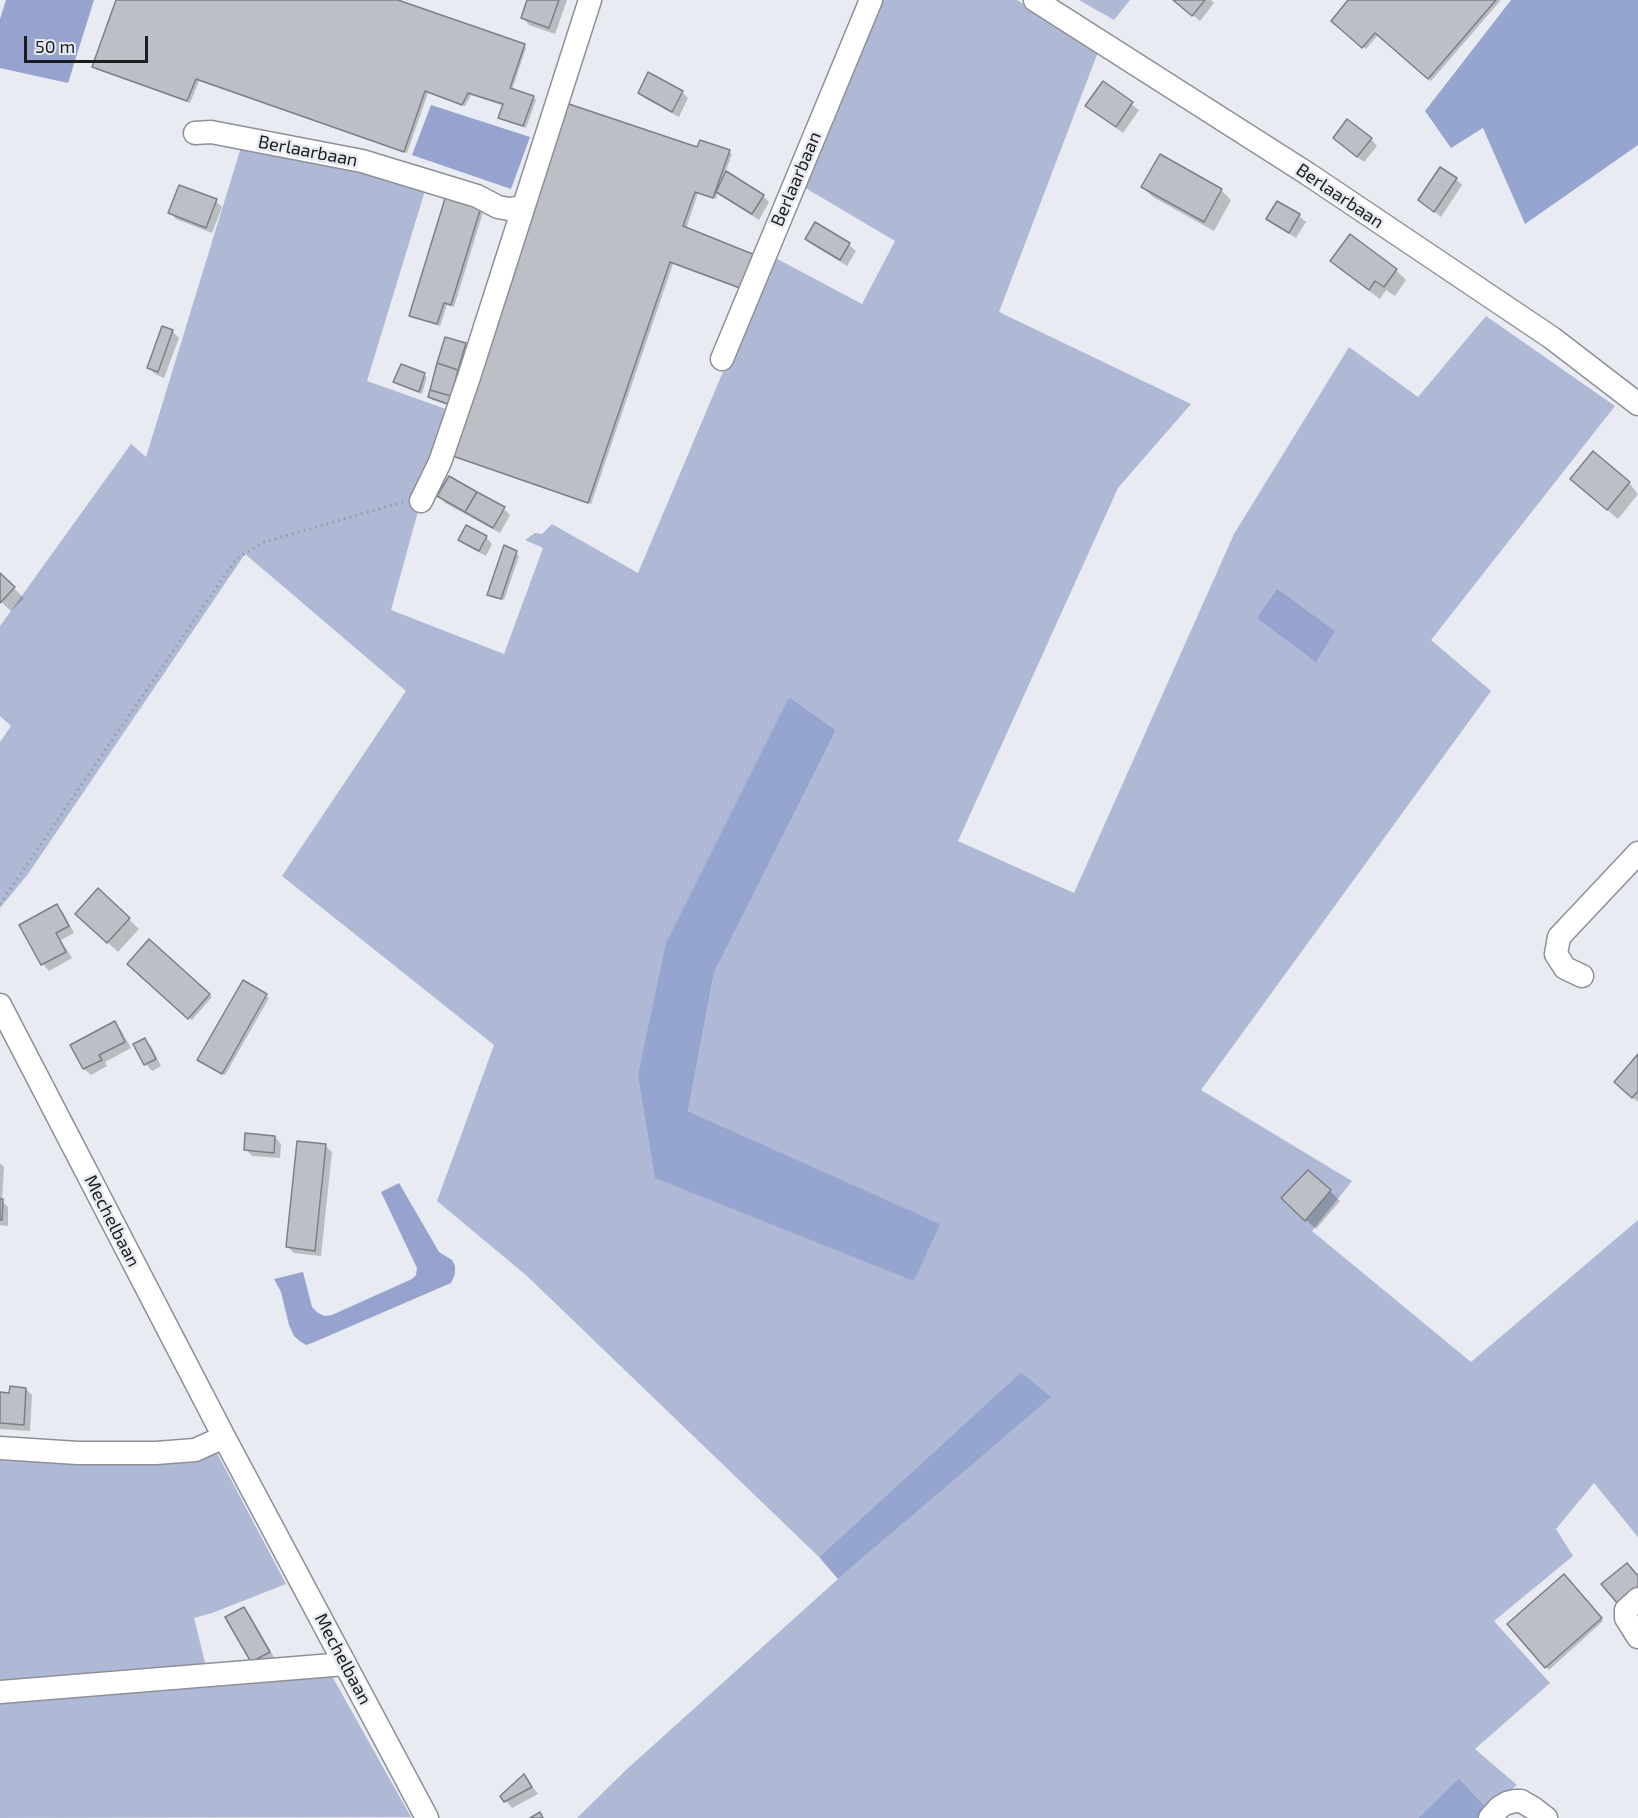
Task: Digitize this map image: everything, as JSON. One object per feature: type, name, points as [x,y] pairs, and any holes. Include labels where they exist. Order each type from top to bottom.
[{"type":"street","points":[[422,499],[440,462],[451,431],[590,0]]},
{"type":"street","name":"Berlaarbaan","points":[[722,359],[871,0]]},
{"type":"street","name":"Berlaarbaan","points":[[1035,0],[1308,174],[1552,338],[1638,404]]},
{"type":"street","name":"Berlaarbaan","points":[[195,133],[211,132],[362,161],[455,188],[498,207],[509,209],[522,207]]},
{"type":"street","points":[[1582,976],[1565,968],[1556,954],[1559,937],[1638,853]]},
{"type":"street","name":"Mechelbaan","points":[[0,1005],[224,1437],[427,1818]]},
{"type":"street","points":[[0,1448],[78,1453],[156,1453],[195,1450],[224,1437]]},
{"type":"street","points":[[1638,1599],[1626,1610],[1626,1618],[1638,1637]]},
{"type":"street","points":[[0,1692],[345,1664]]},
{"type":"street","points":[[1490,1818],[1500,1807],[1515,1801],[1527,1804],[1546,1818]]},
{"type":"path","points":[[0,904],[236,559],[264,542],[422,499]]},
{"type":"shaded area","points":[[6,0],[94,0],[68,83],[0,68],[0,19]]},
{"type":"shaded area","points":[[874,0],[1017,0],[1098,52],[999,312],[1191,404],[1118,488],[958,841],[1074,893],[1234,534],[1349,347],[1418,397],[1486,316],[1615,406],[1431,640],[1491,691],[1201,1090],[1352,1181],[1312,1231],[1471,1362],[1638,1220],[1638,1537],[1594,1483],[1556,1529],[1573,1556],[1494,1621],[1550,1683],[1475,1749],[1517,1785],[1487,1808],[1459,1778],[1418,1818],[577,1818],[627,1769],[838,1579],[1050,1397],[1021,1372],[819,1557],[527,1276],[437,1201],[494,1045],[282,876],[406,691],[245,554],[28,874],[0,908],[0,742],[11,726],[0,716],[0,626],[131,444],[146,457],[242,144],[427,184],[367,381],[446,409],[391,610],[504,654],[543,548],[525,540],[535,533],[542,534],[552,524],[638,573],[725,367],[768,254],[862,304],[895,241],[797,183]],"holes":[[[789,697],[836,730],[714,973],[688,1111],[939,1224],[914,1280],[638,1075]]]},
{"type":"shaded area","points":[[1079,0],[1130,0],[1114,20]]},
{"type":"shaded area","points":[[1511,0],[1638,0],[1638,145],[1525,224],[1483,128],[1451,148],[1425,111]]},
{"type":"shaded area","points":[[431,105],[530,137],[511,189],[412,155]]},
{"type":"shaded area","points":[[1277,589],[1335,631],[1316,662],[1257,618]]},
{"type":"shaded area","points":[[789,697],[836,730],[714,973],[688,1111],[940,1224],[914,1281],[655,1178],[638,1075],[666,943]]},
{"type":"shaded area","points":[[399,1183],[439,1252],[452,1260],[455,1274],[451,1283],[306,1345],[294,1336],[281,1292],[274,1279],[303,1272],[312,1307],[325,1316],[332,1315],[412,1279],[416,1275],[417,1268],[381,1192]]},
{"type":"shaded area","points":[[1021,1372],[1051,1397],[838,1579],[819,1557]]},
{"type":"shaded area","points":[[217,1453],[286,1584],[194,1618],[207,1671],[0,1687],[0,1456],[159,1463]]},
{"type":"shaded area","points":[[328,1669],[411,1817],[0,1818],[0,1695]]},
{"type":"shaded area","points":[[1459,1778],[1496,1818],[1418,1818]]},
{"type":"building","points":[[116,0],[398,0],[525,44],[510,88],[534,96],[523,126],[498,118],[503,104],[468,93],[462,105],[425,91],[404,152],[196,79],[187,101],[92,67]]},
{"type":"building","points":[[527,0],[559,0],[549,28],[521,18]]},
{"type":"building","points":[[1173,0],[1205,0],[1192,16]]},
{"type":"building","points":[[1348,0],[1496,0],[1428,79],[1375,33],[1362,48],[1331,21]]},
{"type":"building","points":[[648,72],[683,91],[672,112],[638,93]]},
{"type":"building","points":[[1103,81],[1133,102],[1116,127],[1085,106]]},
{"type":"building","points":[[563,102],[697,147],[700,140],[730,150],[713,198],[695,192],[683,226],[755,255],[740,288],[670,262],[588,503],[447,454]]},
{"type":"building","points":[[1347,119],[1372,138],[1357,157],[1333,138]]},
{"type":"building","points":[[1160,154],[1222,189],[1204,222],[1141,187]]},
{"type":"building","points":[[1440,167],[1457,178],[1434,212],[1418,200]]},
{"type":"building","points":[[726,171],[764,195],[752,214],[716,192]]},
{"type":"building","points":[[179,185],[217,199],[206,228],[168,213]]},
{"type":"building","points":[[447,192],[482,204],[451,305],[444,303],[437,324],[409,316]]},
{"type":"building","points":[[1277,201],[1300,214],[1289,233],[1266,219]]},
{"type":"building","points":[[815,222],[850,243],[840,260],[805,239]]},
{"type":"building","points":[[1350,234],[1397,269],[1384,287],[1375,281],[1369,290],[1330,261]]},
{"type":"building","points":[[162,326],[173,330],[158,372],[147,368]]},
{"type":"building","points":[[445,337],[466,343],[458,370],[437,363]]},
{"type":"building","points":[[437,363],[458,370],[451,396],[430,390]]},
{"type":"building","points":[[401,364],[425,373],[419,392],[393,382]]},
{"type":"building","points":[[430,390],[451,396],[448,404],[428,397]]},
{"type":"building","points":[[1593,451],[1630,482],[1607,510],[1570,479]]},
{"type":"building","points":[[449,476],[477,492],[465,512],[437,496]]},
{"type":"building","points":[[477,492],[505,507],[493,528],[465,512]]},
{"type":"building","points":[[466,525],[487,536],[479,551],[458,540]]},
{"type":"building","points":[[504,545],[517,551],[501,599],[487,595]]},
{"type":"building","points":[[0,573],[15,587],[0,603]]},
{"type":"building","points":[[98,888],[130,918],[107,943],[75,914]]},
{"type":"building","points":[[57,904],[69,926],[56,933],[66,952],[41,965],[19,925]]},
{"type":"building","points":[[149,939],[210,994],[188,1019],[127,964]]},
{"type":"building","points":[[243,980],[267,994],[222,1074],[197,1060]]},
{"type":"building","points":[[115,1021],[125,1042],[99,1055],[102,1060],[83,1069],[70,1045]]},
{"type":"building","points":[[145,1038],[156,1059],[144,1065],[133,1044]]},
{"type":"building","points":[[1638,1054],[1638,1091],[1632,1098],[1614,1082]]},
{"type":"building","points":[[245,1133],[275,1136],[274,1153],[244,1150]]},
{"type":"building","points":[[297,1141],[326,1144],[315,1251],[286,1247]]},
{"type":"building","points":[[1308,1170],[1331,1190],[1305,1221],[1281,1198]]},
{"type":"building","points":[[0,1199],[3,1199],[2,1220],[0,1220]]},
{"type":"building","points":[[10,1386],[26,1388],[24,1425],[0,1423],[0,1392],[9,1393]]},
{"type":"building","points":[[1627,1563],[1638,1576],[1638,1588],[1618,1604],[1601,1584]]},
{"type":"building","points":[[1564,1574],[1602,1618],[1545,1668],[1507,1624]]},
{"type":"building","points":[[244,1607],[270,1652],[251,1662],[225,1617]]},
{"type":"building","points":[[524,1774],[532,1787],[504,1802],[500,1796]]},
{"type":"building","points":[[540,1812],[543,1818],[530,1818]]}]
